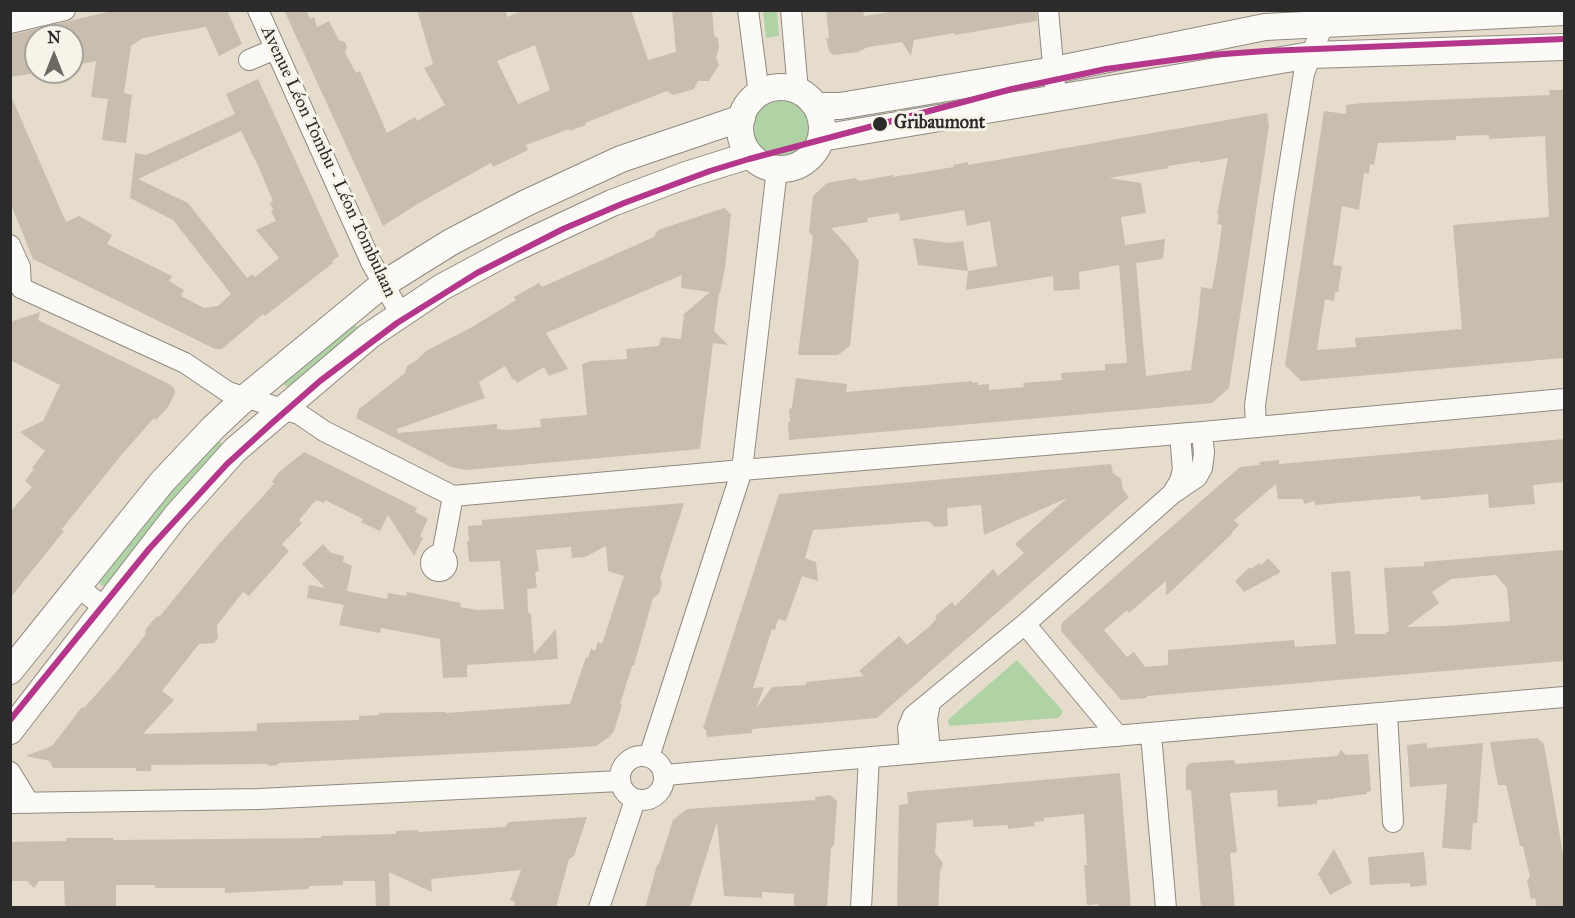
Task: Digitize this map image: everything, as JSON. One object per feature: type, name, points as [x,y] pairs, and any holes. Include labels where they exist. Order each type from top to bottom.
[{"type":"main road","points":[[807,99],[823,127],[817,149],[810,158],[789,169],[777,169],[758,162],[750,155],[741,137],[742,118],[746,107],[759,94],[772,88],[785,87],[807,99],[840,105],[1054,70],[1265,27],[1326,17],[1564,12]]},
{"type":"main road","points":[[821,138],[1311,55],[1564,47]]},
{"type":"main road","points":[[10,672],[162,482],[246,397],[382,285],[451,242],[525,203],[621,159],[742,118]]},
{"type":"main road","points":[[10,730],[176,516],[235,450],[369,336],[400,313],[442,287],[512,250],[612,203],[686,175],[750,155]]},
{"type":"street","points":[[10,23],[65,10]]},
{"type":"street","name":"Avenue Léon Tombu - Léon Tombulaan","points":[[258,10],[382,285],[400,313]]},
{"type":"street","points":[[748,10],[759,94]]},
{"type":"street","points":[[791,10],[807,99]]},
{"type":"street","points":[[1048,10],[1056,98]]},
{"type":"street","points":[[1256,426],[1255,405],[1304,73],[1326,17]]},
{"type":"street","points":[[249,60],[275,49]]},
{"type":"street","points":[[649,757],[742,470],[777,169]]},
{"type":"street","points":[[10,245],[20,267],[16,289],[184,363],[228,392],[299,414],[324,431],[453,496],[1564,399]]},
{"type":"street","points":[[920,753],[930,703],[1025,624],[1172,494],[1197,477],[1202,468],[1204,453],[1202,432]]},
{"type":"street","points":[[1172,494],[1180,481],[1183,470],[1180,434]]},
{"type":"street","points":[[441,555],[453,496]]},
{"type":"street","points":[[78,587],[105,608]]},
{"type":"street","points":[[1025,624],[1118,736]]},
{"type":"street","points":[[665,775],[1564,697]]},
{"type":"street","points":[[1387,713],[1393,822]]},
{"type":"street","points":[[1151,734],[1167,908]]},
{"type":"street","points":[[635,757],[649,757],[658,762],[665,775],[662,788],[654,798],[641,801],[634,800],[624,792],[620,781],[620,772],[628,761],[635,757]]},
{"type":"street","points":[[861,908],[869,757]]},
{"type":"street","points":[[10,772],[20,803],[259,799],[620,781]]},
{"type":"street","points":[[599,908],[634,800]]},
{"type":"green space","points":[[763,11],[777,11],[779,36],[766,38]]},
{"type":"green space","points":[[781,101],[792,103],[801,109],[807,118],[809,129],[807,140],[801,149],[792,155],[781,157],[770,155],[761,149],[755,140],[753,129],[755,118],[761,109],[770,103]]},
{"type":"green space","points":[[351,319],[361,332],[293,386],[287,387],[283,384],[281,380]]},
{"type":"green space","points":[[216,438],[227,449],[107,587],[102,586],[99,582],[100,574]]},
{"type":"green space","points":[[1017,660],[1062,710],[1058,718],[949,726],[950,718]]},
{"type":"building","points":[[116,10],[227,10],[242,44],[219,56],[206,27],[143,38],[131,46],[124,93],[132,95],[126,143],[102,140],[108,99],[91,97],[96,61],[84,64],[84,24],[57,24]]},
{"type":"building","points":[[284,10],[306,10],[310,19],[314,17],[317,27],[329,21],[339,40],[345,42],[347,47],[345,53],[356,73],[360,71],[387,133],[415,117],[417,121],[445,105],[424,68],[433,64],[417,10],[506,10],[507,17],[524,10],[631,10],[648,60],[676,52],[672,10],[712,10],[714,36],[718,38],[719,48],[716,57],[719,65],[709,81],[698,81],[694,89],[673,95],[667,91],[585,123],[586,125],[526,145],[528,150],[493,167],[491,163],[383,226]],"holes":[[[535,45],[550,90],[518,104],[497,61]]]},
{"type":"building","points":[[826,10],[863,10],[864,16],[904,10],[1036,10],[1037,21],[914,40],[911,56],[902,42],[833,55],[829,51],[826,38],[829,38]]},
{"type":"building","points":[[24,32],[24,75],[10,77],[10,35]]},
{"type":"building","points":[[258,79],[339,256],[265,316],[263,314],[222,349],[215,349],[33,259],[10,202],[11,96],[66,222],[79,216],[112,235],[107,244],[172,276],[169,281],[184,290],[181,296],[204,308],[218,306],[231,294],[173,220],[130,198],[135,153],[146,155],[235,114],[226,94]],"holes":[[[241,131],[273,201],[270,203],[273,210],[271,211],[276,221],[256,230],[279,258],[255,277],[253,274],[247,278],[188,203],[138,179]]]},
{"type":"building","points":[[1549,90],[1564,90],[1564,358],[1301,381],[1285,365],[1324,111],[1346,114],[1346,105],[1362,103],[1550,95]],"holes":[[[1489,135],[1489,139],[1545,136],[1549,217],[1453,225],[1462,329],[1355,338],[1356,347],[1317,350],[1325,299],[1334,301],[1335,292],[1338,292],[1342,266],[1333,265],[1342,206],[1359,210],[1364,173],[1369,174],[1370,164],[1374,165],[1378,143],[1456,140],[1456,136]]]},
{"type":"building","points":[[1267,113],[1269,126],[1229,388],[1212,403],[789,440],[789,410],[792,407],[796,378],[847,384],[846,392],[972,381],[972,383],[978,382],[978,385],[989,384],[989,390],[1024,387],[1023,383],[1062,380],[1061,373],[1105,370],[1105,364],[1127,363],[1119,265],[1079,272],[1080,289],[1054,291],[1053,276],[966,290],[968,271],[997,266],[990,221],[967,226],[964,210],[900,221],[899,213],[867,218],[868,222],[831,228],[859,261],[850,346],[838,355],[798,355],[813,236],[809,232],[813,196],[827,183],[855,178],[859,181],[893,175],[893,177],[954,167],[953,165],[968,162],[968,165]],"holes":[[[1228,158],[1217,214],[1219,214],[1217,224],[1222,225],[1218,255],[1212,289],[1201,287],[1191,370],[1146,376],[1136,263],[1163,259],[1165,239],[1125,245],[1121,217],[1146,213],[1141,183],[1109,178],[1169,168],[1168,166]]]},
{"type":"building","points":[[724,208],[731,214],[725,268],[714,331],[728,345],[713,343],[700,449],[466,470],[451,467],[356,418],[359,409],[405,373],[407,366],[426,351],[472,327],[516,300],[514,297],[539,283],[542,287],[654,237],[658,230]],"holes":[[[682,275],[681,288],[710,292],[684,314],[681,339],[661,337],[659,346],[626,349],[627,359],[591,361],[582,364],[587,415],[540,419],[541,427],[507,430],[497,429],[497,424],[398,433],[397,429],[485,398],[479,382],[505,366],[517,383],[544,367],[549,376],[568,369],[546,333]]]},
{"type":"building","points":[[913,238],[949,243],[963,241],[968,271],[918,265]]},
{"type":"building","points":[[40,312],[38,320],[169,384],[174,388],[175,393],[168,407],[156,420],[154,418],[123,453],[10,598],[10,512],[32,487],[25,481],[45,451],[20,432],[43,421],[60,385],[10,360],[10,322]]},
{"type":"building","points":[[1564,439],[1564,482],[1533,485],[1535,504],[1489,508],[1488,494],[1421,500],[1420,496],[1315,505],[1315,501],[1304,504],[1303,499],[1278,499],[1276,484],[1234,520],[1239,525],[1233,533],[1166,596],[1166,581],[1129,613],[1127,610],[1104,630],[1127,657],[1134,652],[1145,667],[1168,665],[1168,650],[1294,640],[1295,647],[1336,644],[1331,572],[1350,571],[1355,634],[1386,634],[1389,632],[1384,568],[1424,566],[1424,562],[1564,550],[1564,661],[1121,700],[1061,631],[1062,623],[1240,467],[1279,460],[1279,464]],"holes":[[[1496,575],[1507,588],[1510,621],[1407,627],[1439,603],[1432,592],[1451,579]]]},
{"type":"building","points":[[304,452],[417,508],[415,512],[428,519],[420,536],[423,538],[414,556],[388,515],[380,531],[361,522],[363,519],[325,500],[324,503],[316,500],[299,520],[302,523],[282,544],[289,551],[249,596],[243,592],[217,625],[218,638],[214,643],[199,644],[162,691],[174,700],[143,734],[257,731],[257,723],[359,720],[359,716],[379,715],[379,713],[446,713],[570,704],[586,657],[588,658],[591,649],[595,651],[598,642],[602,644],[624,576],[608,571],[606,546],[585,557],[572,558],[571,547],[536,550],[539,571],[535,572],[537,588],[527,589],[534,654],[556,629],[558,659],[467,665],[467,677],[443,678],[440,639],[381,628],[380,633],[339,625],[344,605],[307,598],[309,585],[325,588],[302,564],[323,544],[331,553],[344,556],[343,562],[352,566],[347,591],[387,599],[388,593],[406,596],[407,592],[461,603],[460,607],[477,610],[504,609],[500,561],[469,562],[468,526],[482,525],[482,520],[684,503],[660,578],[662,583],[659,594],[653,598],[620,704],[622,705],[614,731],[609,737],[596,746],[279,763],[269,766],[267,764],[151,765],[151,771],[136,771],[136,768],[53,768],[50,761],[26,756],[52,746],[82,707],[84,708],[116,672],[146,634],[145,630],[156,617],[160,616],[219,544],[274,484],[272,482],[279,472]]},
{"type":"building","points":[[1111,464],[1113,473],[1121,479],[1123,490],[1129,497],[877,718],[752,729],[752,733],[707,737],[706,730],[703,728],[779,494]],"holes":[[[1067,498],[1015,544],[1024,553],[998,576],[993,569],[955,606],[952,602],[935,616],[937,618],[930,626],[907,645],[899,636],[859,671],[864,676],[806,682],[806,685],[772,687],[756,709],[764,687],[753,688],[772,629],[775,630],[778,619],[786,621],[802,576],[818,581],[816,562],[805,558],[813,530],[928,521],[935,527],[948,526],[947,508],[981,505],[984,535]]]},
{"type":"building","points":[[1268,558],[1281,572],[1244,592],[1235,581],[1250,567],[1251,569],[1259,563],[1261,565]]},
{"type":"building","points":[[1537,738],[1544,744],[1564,859],[1564,908],[1537,908],[1535,898],[1531,899],[1527,880],[1530,877],[1523,846],[1520,846],[1506,785],[1498,785],[1490,742]]},
{"type":"building","points":[[1427,743],[1427,748],[1483,743],[1477,823],[1473,823],[1471,850],[1442,848],[1447,784],[1410,787],[1407,745]]},
{"type":"building","points":[[1341,750],[1346,755],[1368,754],[1371,791],[1367,794],[1317,800],[1317,804],[1278,807],[1277,790],[1230,793],[1237,852],[1230,853],[1235,908],[1201,908],[1191,790],[1186,790],[1186,767],[1190,763],[1234,760],[1236,764],[1337,756]]},
{"type":"building","points":[[1120,773],[1131,908],[1098,908],[1098,904],[1087,905],[1084,814],[1044,818],[1044,821],[1034,822],[1035,826],[1008,829],[1008,825],[973,827],[973,820],[937,823],[935,853],[943,863],[940,872],[938,908],[897,908],[899,805],[908,804],[907,792]]},
{"type":"building","points":[[830,795],[837,801],[827,908],[794,908],[794,894],[762,892],[762,898],[724,896],[717,822],[690,908],[645,908],[673,820],[687,809],[815,800],[815,797]]},
{"type":"building","points":[[587,817],[574,856],[569,859],[556,908],[513,908],[515,902],[510,900],[521,870],[431,879],[432,892],[389,872],[390,908],[376,908],[375,881],[343,881],[343,885],[309,886],[309,889],[225,893],[225,888],[155,888],[155,885],[116,885],[116,908],[65,908],[64,881],[39,881],[34,888],[27,881],[10,881],[10,842],[66,841],[66,838],[113,838],[113,840],[321,838],[321,836],[396,834],[396,831],[418,830],[418,832],[505,827],[509,822]]},
{"type":"building","points":[[1334,849],[1352,883],[1330,895],[1318,874]]},
{"type":"building","points":[[1424,852],[1427,885],[1410,887],[1410,883],[1370,885],[1368,857]]},
{"type":"transit line","points":[[10,720],[149,549],[227,464],[272,423],[320,381],[397,323],[477,273],[563,229],[624,203],[749,159],[1012,89],[1106,69],[1210,55],[1266,51],[1564,39]]},
{"type":"place","name":"Gribaumont","points":[[880,124]]}]
